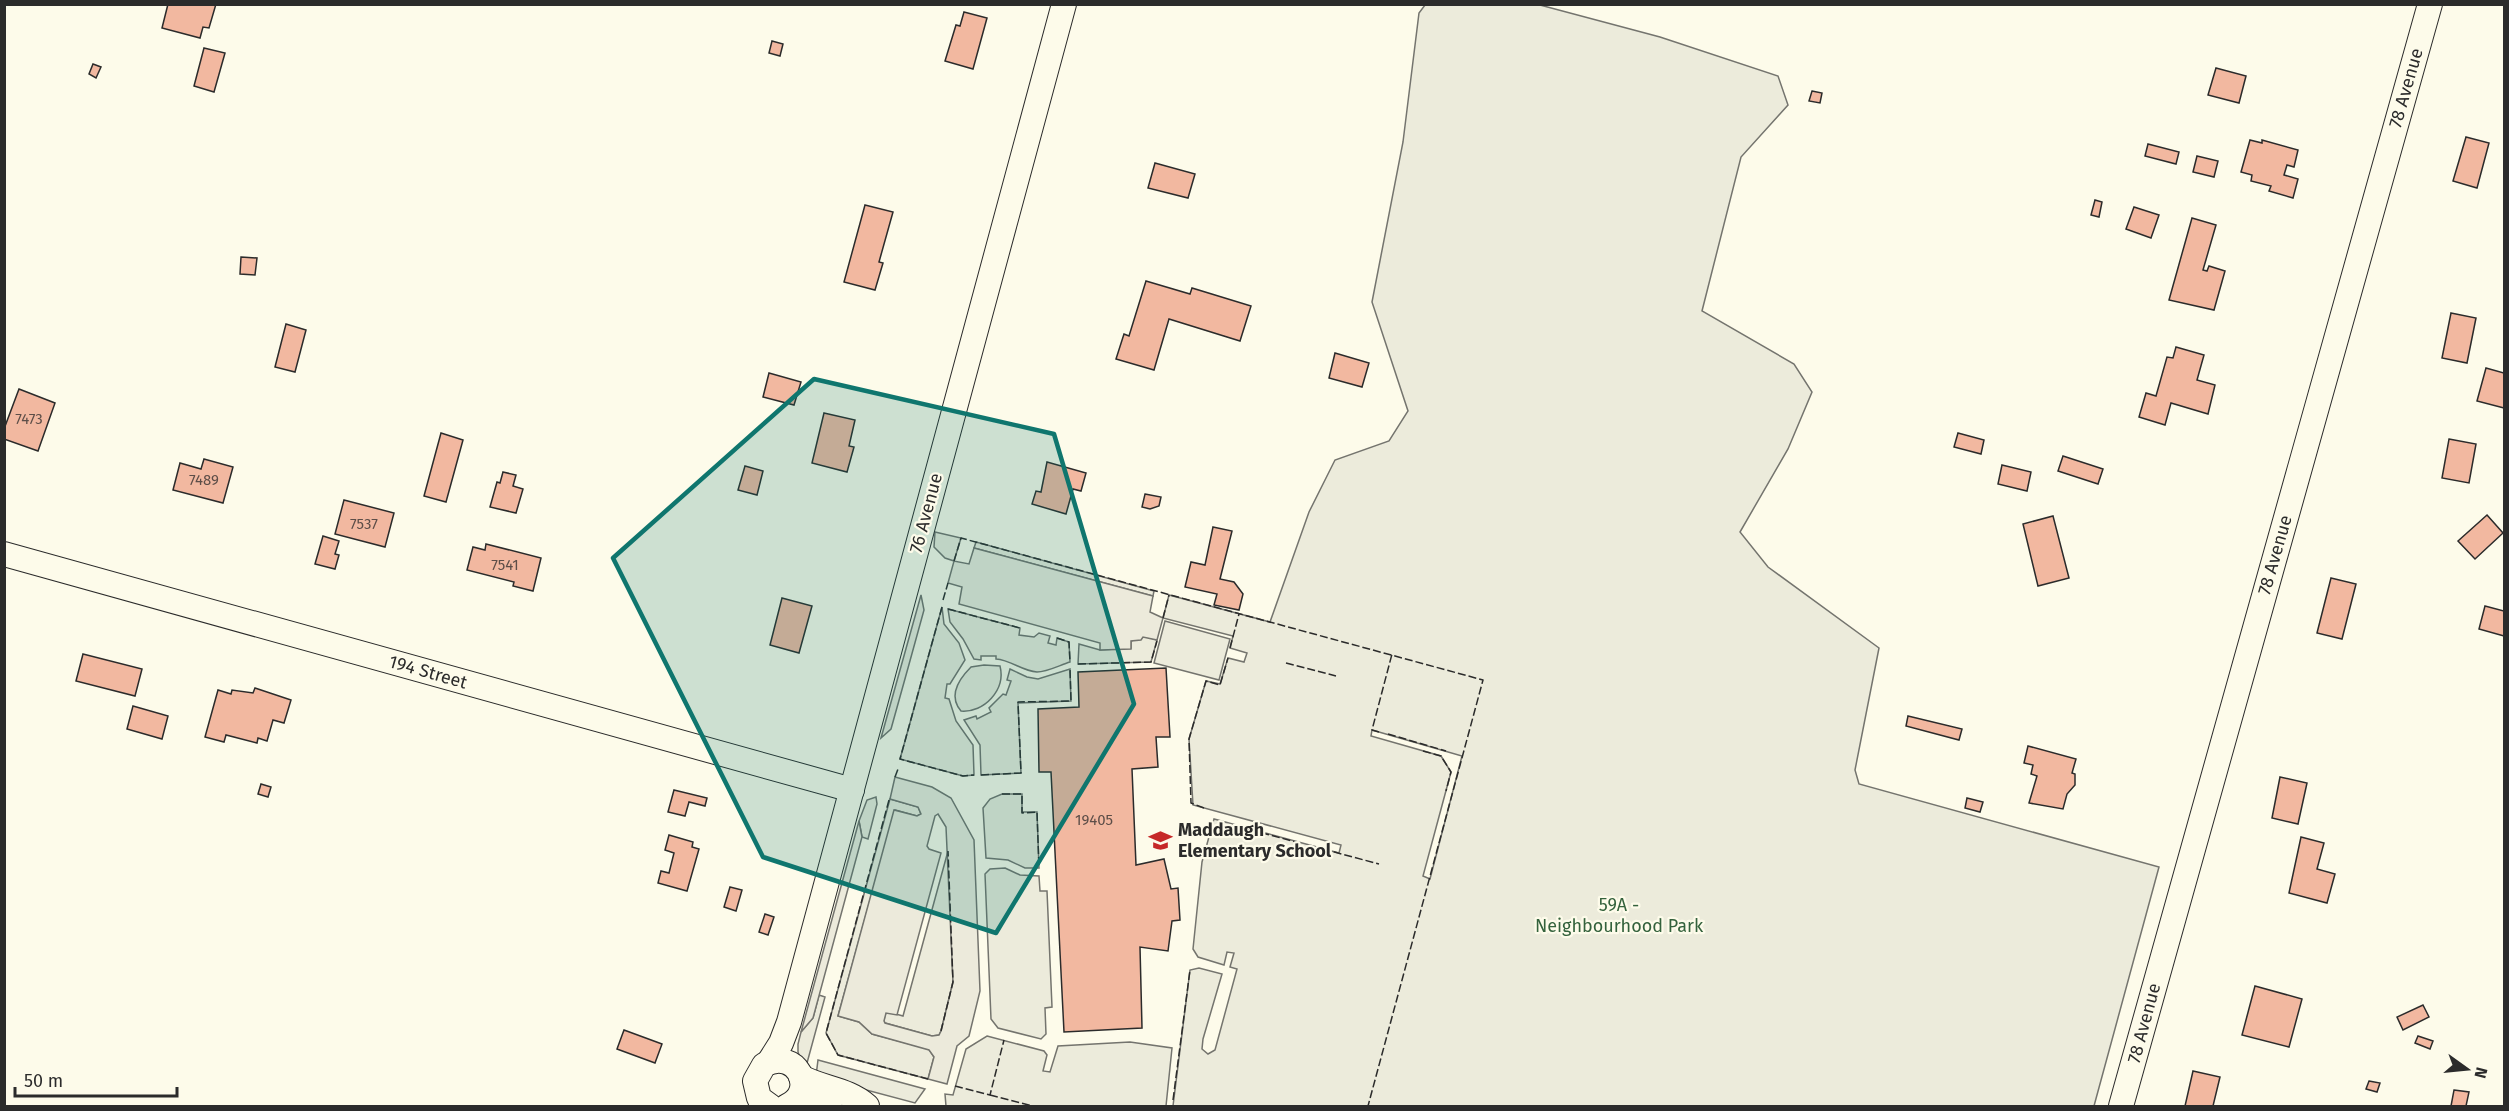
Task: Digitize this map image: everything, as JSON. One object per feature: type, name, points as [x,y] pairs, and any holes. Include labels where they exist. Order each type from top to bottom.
[{"type":"street","name":"76 Avenue","points":[[762,1104],[755,1087],[757,1075],[786,1067],[781,1043],[789,1022],[1064,4]]},
{"type":"street","name":"78 Avenue","points":[[2121,1107],[2430,4]]},
{"type":"street","name":"194 Street","points":[[4,554],[852,790]]},
{"type":"street","points":[[786,1067],[802,1090],[791,1104]]},
{"type":"street","points":[[786,1067],[856,1096],[867,1107]]},
{"type":"street","points":[[791,1104],[830,1107]]},
{"type":"highlighted area","points":[[814,379],[1054,434],[1134,704],[996,933],[763,857],[613,558]]},
{"type":"green space","name":"59A - Neighbourhood Park","points":[[1425,5],[1540,5],[1660,37],[1778,76],[1788,105],[1741,157],[1702,311],[1794,364],[1812,392],[1788,449],[1740,532],[1768,567],[1879,648],[1855,770],[1859,784],[2159,867],[2094,1106],[1173,1106],[1190,970],[1199,968],[1222,974],[1203,1039],[1202,1049],[1208,1054],[1215,1050],[1237,969],[1230,967],[1234,953],[1227,952],[1224,965],[1198,957],[1193,949],[1202,862],[1214,819],[1339,853],[1341,845],[1193,805],[1189,739],[1206,681],[1220,684],[1228,658],[1244,662],[1247,653],[1230,648],[1233,636],[1163,618],[1169,595],[1270,622],[1309,512],[1335,460],[1389,441],[1408,411],[1372,302],[1403,142],[1419,13]],"holes":[[[1372,730],[1462,756],[1430,879],[1423,876],[1451,772],[1441,756],[1371,736]]]},
{"type":"green space","points":[[935,532],[961,538],[954,561],[945,558],[934,547]]},
{"type":"green space","points":[[976,542],[1154,591],[1153,596],[974,548]]},
{"type":"green space","points":[[942,607],[944,624],[959,643],[965,660],[950,684],[947,684],[945,698],[949,699],[956,721],[973,745],[974,775],[963,776],[900,759]]},
{"type":"green space","points":[[948,609],[1020,628],[1019,635],[1034,637],[1039,633],[1050,636],[1048,643],[1056,645],[1057,638],[1069,642],[1070,662],[1037,672],[996,659],[996,656],[981,656],[981,660],[974,659],[950,622]]},
{"type":"green space","points":[[1165,621],[1230,639],[1219,680],[1154,663]]},
{"type":"green space","points":[[1145,636],[1157,640],[1151,662],[1078,664],[1079,644],[1100,650],[1131,648],[1131,641]]},
{"type":"green space","points":[[1000,666],[1000,683],[996,691],[985,704],[978,708],[961,711],[955,699],[959,682],[971,667]]},
{"type":"green space","points":[[1010,669],[1027,677],[1038,679],[1070,669],[1071,701],[1018,703],[1021,773],[981,775],[980,745],[964,720],[976,716],[977,719],[991,712],[989,708],[1003,694],[1006,695],[1011,681],[1007,680]]},
{"type":"green space","points":[[1002,794],[1022,794],[1022,812],[1037,812],[1039,868],[1025,868],[1008,860],[986,858],[983,808],[990,799]]},
{"type":"green space","points":[[876,797],[877,804],[868,839],[862,837],[859,821],[867,800]]},
{"type":"green space","points":[[890,799],[918,807],[921,814],[917,816],[895,810],[838,1016],[859,1022],[872,1034],[929,1049],[934,1057],[928,1079],[838,1055],[826,1033]]},
{"type":"green space","points":[[948,851],[953,982],[941,1031],[939,1035],[932,1036],[884,1021],[885,1014],[889,1012],[903,1016]]},
{"type":"green space","points":[[1005,868],[1020,875],[1039,876],[1040,891],[1047,891],[1052,1007],[1045,1008],[1046,1034],[1041,1039],[998,1028],[991,1019],[985,874],[990,869]]},
{"type":"green space","points":[[819,995],[825,997],[807,1063],[803,1066],[798,1044],[801,1032],[813,1018]]},
{"type":"green space","points":[[987,1036],[1044,1051],[1047,1055],[1043,1071],[1050,1072],[1058,1046],[1130,1042],[1172,1048],[1166,1106],[946,1106],[945,1094],[953,1095],[966,1049]]},
{"type":"green space","points":[[818,1060],[925,1089],[915,1103],[825,1079],[816,1076]]},
{"type":"shaded area","points":[[974,548],[1153,596],[1150,612],[1163,618],[1157,640],[1143,637],[1141,640],[1131,641],[1131,649],[1100,650],[1100,643],[959,604],[962,587],[948,583],[954,561],[969,564]]},
{"type":"shaded area","points":[[921,595],[924,610],[891,729],[881,738]]},
{"type":"shaded area","points":[[895,777],[932,787],[951,798],[974,840],[980,991],[969,1036],[957,1046],[947,1084],[928,1079],[934,1057],[929,1050],[872,1034],[859,1022],[838,1016],[894,810],[917,816],[921,814],[918,807],[890,799]],"holes":[[[938,814],[946,827],[953,982],[941,1031],[939,1035],[932,1036],[884,1021],[886,1013],[897,1015],[941,853],[927,846],[935,816]]]},
{"type":"shaded area","points":[[859,821],[862,837],[813,1018],[801,1032]]},
{"type":"building","points":[[168,4],[216,4],[209,28],[203,27],[200,38],[162,28]]},
{"type":"building","points":[[964,12],[987,18],[973,69],[945,61],[956,25],[960,26]]},
{"type":"building","points":[[772,41],[783,44],[780,56],[769,53]]},
{"type":"building","points":[[204,48],[225,53],[214,92],[194,86]]},
{"type":"building","points":[[93,64],[101,67],[96,78],[89,74]]},
{"type":"building","points":[[2216,68],[2246,76],[2239,103],[2208,95]]},
{"type":"building","points":[[1812,91],[1822,93],[1820,103],[1809,101]]},
{"type":"building","points":[[2466,137],[2489,143],[2477,188],[2453,181]]},
{"type":"building","points":[[2250,140],[2262,143],[2262,140],[2298,150],[2294,167],[2287,165],[2284,175],[2298,179],[2293,198],[2269,191],[2271,186],[2251,181],[2252,175],[2241,172]]},
{"type":"building","points":[[2148,144],[2179,152],[2176,164],[2145,156]]},
{"type":"building","points":[[2197,156],[2218,161],[2214,177],[2193,172]]},
{"type":"building","points":[[1155,163],[1195,174],[1188,198],[1148,188]]},
{"type":"building","points":[[2095,200],[2102,202],[2099,217],[2091,215]]},
{"type":"building","points":[[865,205],[893,212],[879,262],[883,263],[875,290],[844,282]]},
{"type":"building","points":[[2134,207],[2159,215],[2151,238],[2126,229]]},
{"type":"building","points":[[2192,218],[2216,225],[2203,270],[2207,271],[2209,266],[2225,271],[2214,310],[2169,300]]},
{"type":"building","points":[[241,257],[257,258],[255,275],[240,274]]},
{"type":"building","points":[[1146,281],[1190,294],[1192,288],[1251,306],[1240,341],[1169,319],[1154,370],[1116,359],[1124,334],[1129,336]]},
{"type":"building","points":[[2451,313],[2476,318],[2467,363],[2442,358]]},
{"type":"building","points":[[286,324],[306,330],[295,372],[275,367]]},
{"type":"building","points":[[2176,347],[2204,355],[2197,380],[2215,385],[2208,414],[2171,403],[2165,425],[2139,417],[2146,393],[2156,396],[2167,357],[2173,358]]},
{"type":"building","points":[[1335,353],[1369,363],[1362,387],[1329,378]]},
{"type":"building","points":[[2486,368],[2504,373],[2504,408],[2477,401]]},
{"type":"building","points":[[769,373],[801,382],[794,405],[763,397]]},
{"type":"building","points":[[19,389],[55,403],[38,451],[4,439],[4,429]]},
{"type":"building","points":[[824,413],[855,420],[849,446],[854,447],[847,472],[812,463]]},
{"type":"building","points":[[441,433],[463,440],[446,502],[424,496]]},
{"type":"building","points":[[1958,433],[1984,440],[1981,454],[1954,447]]},
{"type":"building","points":[[2449,439],[2476,444],[2469,483],[2442,478]]},
{"type":"building","points":[[2063,456],[2103,469],[2098,484],[2058,471]]},
{"type":"building","points":[[204,459],[233,467],[223,503],[173,490],[180,463],[201,469]]},
{"type":"building","points":[[1047,462],[1086,473],[1081,491],[1073,489],[1066,514],[1032,504],[1036,491],[1041,492]]},
{"type":"building","points":[[2002,465],[2031,472],[2027,491],[1998,484]]},
{"type":"building","points":[[745,466],[763,471],[757,495],[738,490]]},
{"type":"building","points":[[503,472],[516,475],[513,486],[523,489],[516,513],[490,507],[497,482],[500,483]]},
{"type":"building","points":[[1145,494],[1161,497],[1159,506],[1150,509],[1142,507]]},
{"type":"building","points":[[344,500],[394,513],[385,547],[335,534]]},
{"type":"building","points":[[2487,515],[2503,533],[2475,559],[2458,541]]},
{"type":"building","points":[[2053,516],[2069,578],[2038,586],[2023,524]]},
{"type":"building","points":[[1213,527],[1232,531],[1220,579],[1234,582],[1243,594],[1239,610],[1214,605],[1217,594],[1185,587],[1191,562],[1205,565]]},
{"type":"building","points":[[323,536],[339,541],[335,554],[339,555],[335,569],[315,564]]},
{"type":"building","points":[[486,544],[541,558],[533,591],[513,586],[514,582],[467,570],[473,547],[485,550]]},
{"type":"building","points":[[2331,578],[2356,584],[2342,639],[2317,633]]},
{"type":"building","points":[[782,598],[812,606],[799,653],[770,645]]},
{"type":"building","points":[[2485,606],[2504,611],[2504,636],[2479,629]]},
{"type":"building","points":[[83,654],[142,669],[135,696],[76,681]]},
{"type":"building","points":[[1166,668],[1170,737],[1156,737],[1158,767],[1132,769],[1136,865],[1164,859],[1171,889],[1178,888],[1180,920],[1172,921],[1168,951],[1140,947],[1142,1028],[1064,1032],[1051,772],[1039,772],[1038,709],[1079,707],[1078,672]]},
{"type":"building","points":[[255,688],[291,700],[284,723],[273,720],[267,741],[258,738],[257,743],[226,735],[224,742],[205,737],[218,690],[231,694],[232,690],[253,693]]},
{"type":"building","points":[[133,706],[168,716],[162,739],[127,729]]},
{"type":"building","points":[[1908,716],[1962,729],[1959,740],[1906,726]]},
{"type":"building","points":[[2028,746],[2076,759],[2072,773],[2075,774],[2075,785],[2067,794],[2063,809],[2029,803],[2037,776],[2031,774],[2033,765],[2024,763]]},
{"type":"building","points":[[2280,777],[2307,783],[2298,824],[2272,818]]},
{"type":"building","points":[[261,784],[271,787],[268,797],[258,794]]},
{"type":"building","points":[[674,790],[707,798],[705,806],[689,802],[685,816],[668,812]]},
{"type":"building","points":[[1967,798],[1983,802],[1980,812],[1965,808]]},
{"type":"building","points":[[669,835],[693,842],[692,847],[699,849],[687,891],[658,883],[661,871],[669,873],[674,853],[665,850]]},
{"type":"building","points":[[2301,837],[2324,843],[2317,869],[2335,874],[2327,903],[2289,893]]},
{"type":"building","points":[[730,887],[742,890],[736,911],[724,907]]},
{"type":"building","points":[[765,914],[774,917],[768,935],[759,932]]},
{"type":"building","points":[[2255,986],[2302,999],[2289,1047],[2242,1035]]},
{"type":"building","points":[[2423,1005],[2429,1017],[2403,1030],[2397,1017]]},
{"type":"building","points":[[624,1030],[662,1044],[655,1063],[617,1049]]},
{"type":"building","points":[[2418,1036],[2433,1041],[2430,1049],[2415,1043]]},
{"type":"building","points":[[2193,1071],[2220,1077],[2213,1106],[2185,1106]]},
{"type":"building","points":[[2369,1081],[2380,1083],[2377,1092],[2366,1089]]},
{"type":"building","points":[[2454,1090],[2469,1092],[2466,1106],[2451,1106]]},
{"type":"fence","points":[[954,561],[961,538],[1483,680],[1368,1106]]},
{"type":"fence","points":[[943,600],[948,583]]},
{"type":"fence","points":[[1163,618],[1169,595]]},
{"type":"fence","points":[[942,607],[900,759],[963,776],[974,775]]},
{"type":"fence","points":[[948,609],[1020,628]]},
{"type":"fence","points":[[1230,648],[1239,614]]},
{"type":"fence","points":[[1057,638],[1069,642],[1070,662]]},
{"type":"fence","points":[[1078,664],[1151,662],[1157,641]]},
{"type":"fence","points":[[1379,732],[1372,730],[1392,654]]},
{"type":"fence","points":[[1204,808],[1191,803],[1189,739],[1206,681],[1220,685],[1228,658]]},
{"type":"fence","points":[[1286,663],[1336,676]]},
{"type":"fence","points":[[981,775],[1021,773],[1018,702],[1071,701],[1070,669]]},
{"type":"fence","points":[[1388,734],[1446,751]]},
{"type":"fence","points":[[1423,751],[1441,756],[1451,772],[1446,791]]},
{"type":"fence","points":[[895,777],[898,769]]},
{"type":"fence","points":[[1002,794],[1022,794],[1022,813],[1037,812],[1039,868]]},
{"type":"fence","points":[[889,800],[826,1033],[838,1055],[928,1079]]},
{"type":"fence","points":[[1240,827],[1296,842]]},
{"type":"fence","points":[[1323,849],[1379,864]]},
{"type":"fence","points":[[941,1031],[953,982],[948,851]]},
{"type":"fence","points":[[1173,1100],[1190,970]]},
{"type":"fence","points":[[955,1086],[990,1095],[1004,1040]]},
{"type":"fence","points":[[990,1095],[1033,1106]]},
{"type":"place","name":"Maddaugh Elementary School","points":[[1160,840]]}]
